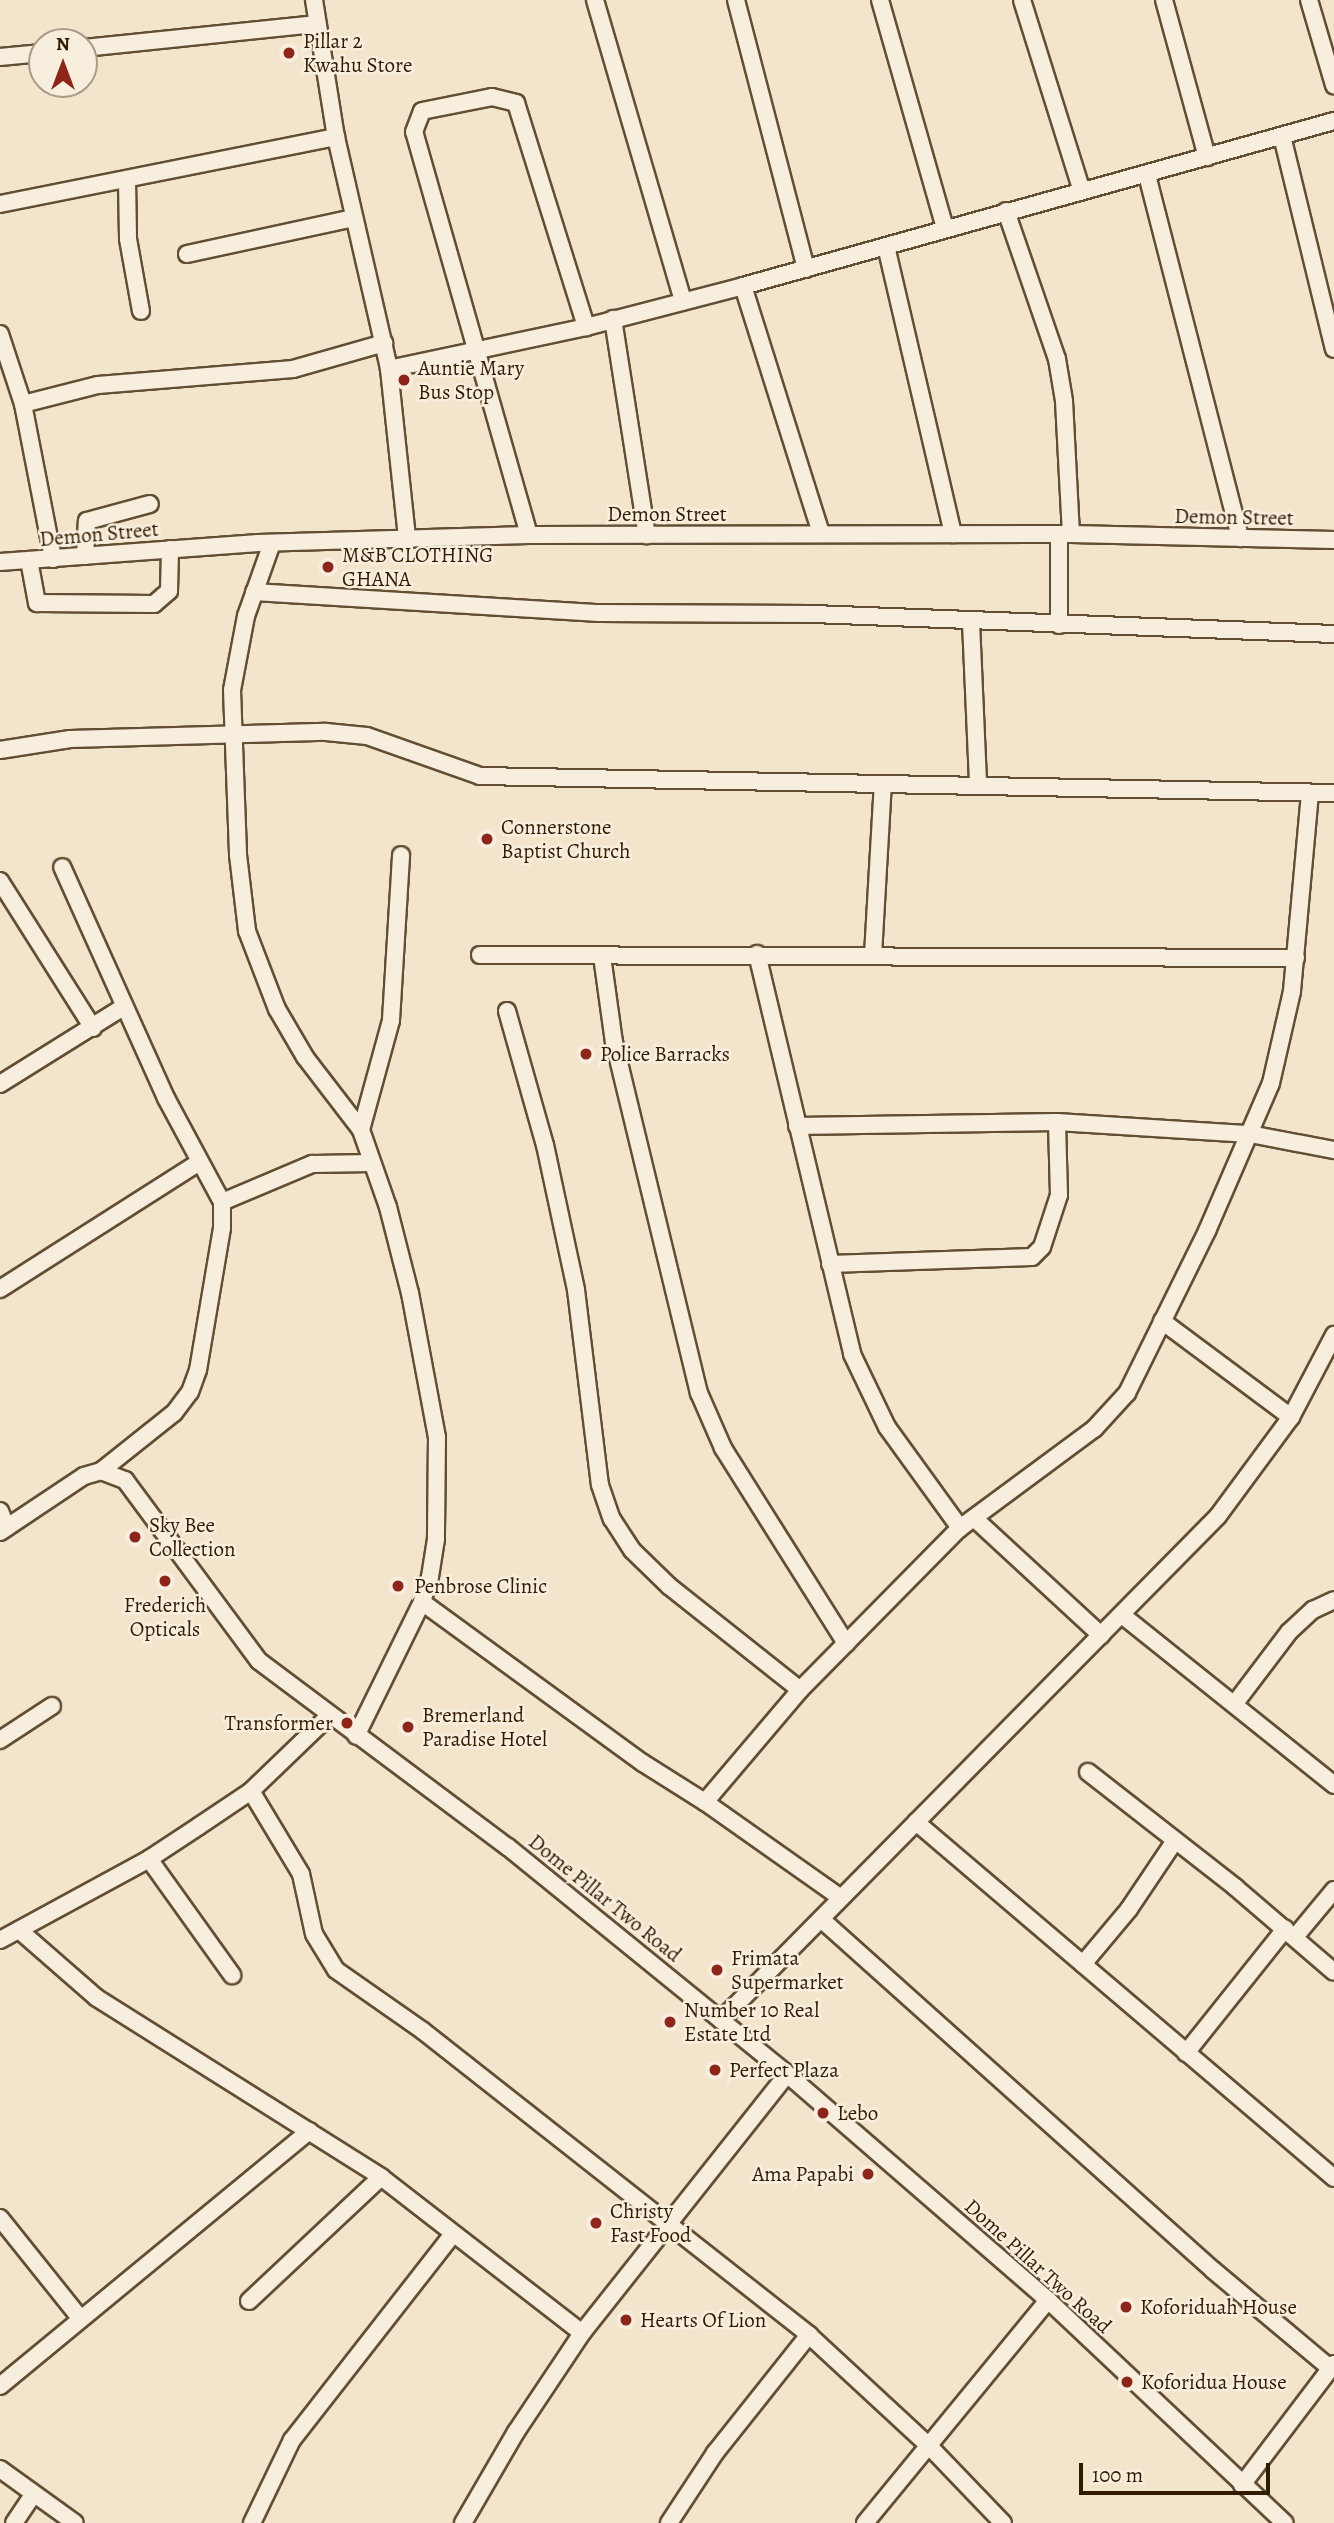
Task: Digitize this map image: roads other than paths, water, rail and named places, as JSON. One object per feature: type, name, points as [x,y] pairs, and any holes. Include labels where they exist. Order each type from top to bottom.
[{"type":"street","points":[[314,0],[315,24],[336,138],[389,369],[407,538]]},
{"type":"street","points":[[595,0],[683,301]]},
{"type":"street","points":[[736,0],[806,269]]},
{"type":"street","points":[[880,0],[945,228]]},
{"type":"street","points":[[1022,0],[1082,191]]},
{"type":"street","points":[[1164,0],[1207,157]]},
{"type":"street","points":[[1309,0],[1334,85]]},
{"type":"street","points":[[98,47],[315,24]]},
{"type":"street","points":[[0,57],[28,54]]},
{"type":"street","points":[[529,536],[520,490],[475,352],[414,132],[422,111],[492,97],[516,103],[586,327]]},
{"type":"street","points":[[389,369],[586,327],[743,286],[1334,121]]},
{"type":"street","points":[[1282,136],[1334,349]]},
{"type":"street","points":[[0,204],[336,138]]},
{"type":"street","points":[[1147,175],[1240,538]]},
{"type":"street","points":[[127,180],[131,268],[141,311]]},
{"type":"street","points":[[1006,211],[1057,359],[1064,401],[1065,535],[1059,625]]},
{"type":"street","points":[[187,254],[354,218]]},
{"type":"street","points":[[886,246],[953,534]]},
{"type":"street","points":[[743,286],[821,534]]},
{"type":"street","points":[[613,319],[647,536]]},
{"type":"street","points":[[0,334],[23,404],[53,559]]},
{"type":"street","points":[[23,404],[98,385],[293,369],[384,343]]},
{"type":"street","points":[[85,556],[87,521],[150,504]]},
{"type":"street","name":"Demon Street","points":[[0,562],[170,549],[407,538],[953,534],[1334,540]]},
{"type":"street","points":[[272,543],[254,592],[232,690],[240,887],[256,961],[306,1057],[361,1130],[413,1306],[437,1437],[436,1539],[422,1602],[356,1736]]},
{"type":"street","points":[[29,561],[37,603],[154,604],[169,591],[170,549]]},
{"type":"street","points":[[254,592],[599,613],[813,614],[1334,634]]},
{"type":"street","points":[[971,622],[978,784]]},
{"type":"street","points":[[0,750],[70,739],[234,735],[367,736],[480,776],[1334,793]]},
{"type":"street","points":[[873,955],[883,784]]},
{"type":"street","points":[[705,1802],[800,1690],[960,1528],[1112,1412],[1127,1393],[1250,1134],[1283,1039],[1296,958],[1310,793]]},
{"type":"street","points":[[361,1130],[391,1020],[401,855]]},
{"type":"street","points":[[0,1511],[4,1530],[84,1476],[101,1471],[174,1413],[190,1392],[198,1370],[222,1202],[198,1163],[123,1007],[62,867]]},
{"type":"street","points":[[0,881],[93,1028]]},
{"type":"street","points":[[757,954],[852,1353],[869,1394],[908,1460],[960,1528]]},
{"type":"street","points":[[480,955],[1296,958]]},
{"type":"street","points":[[601,956],[614,1042],[699,1393],[723,1448],[846,1643]]},
{"type":"street","points":[[0,1084],[123,1007]]},
{"type":"street","points":[[507,1011],[545,1145],[576,1290],[600,1485],[612,1519],[632,1550],[670,1586],[800,1690]]},
{"type":"street","points":[[797,1126],[1057,1122],[1250,1134],[1334,1150]]},
{"type":"street","points":[[830,1264],[1032,1257],[1042,1247],[1059,1195],[1057,1122]]},
{"type":"street","points":[[0,1289],[198,1163]]},
{"type":"street","points":[[222,1202],[312,1164],[372,1163]]},
{"type":"street","points":[[1162,1321],[1291,1417]]},
{"type":"street","points":[[721,2020],[1218,1516],[1291,1417],[1334,1335]]},
{"type":"street","name":"Dome Pillar Two Road","points":[[101,1471],[125,1480],[247,1649],[329,1716],[508,1847],[787,2074],[1048,2300],[1285,2523]]},
{"type":"street","points":[[974,1518],[1101,1635]]},
{"type":"street","points":[[1236,1702],[1289,1632],[1313,1609],[1334,1600]]},
{"type":"street","points":[[422,1602],[643,1763],[705,1802],[841,1898]]},
{"type":"street","points":[[1122,1615],[1236,1702],[1334,1785]]},
{"type":"street","points":[[0,1740],[52,1706]]},
{"type":"street","points":[[0,1940],[149,1859],[251,1791],[329,1716]]},
{"type":"street","points":[[1088,1772],[1290,1933],[1334,1972]]},
{"type":"street","points":[[251,1791],[301,1874],[314,1934],[336,1969],[423,2031],[809,2335],[931,2448],[1003,2523]]},
{"type":"street","points":[[916,1822],[1334,2178]]},
{"type":"street","points":[[1083,1964],[1129,1909],[1174,1842]]},
{"type":"street","points":[[149,1859],[232,1975]]},
{"type":"street","points":[[1186,2053],[1290,1933],[1334,1890]]},
{"type":"street","points":[[821,1919],[1213,2270],[1332,2367],[1242,2485]]},
{"type":"street","points":[[19,1930],[97,1998],[381,2177],[582,2333]]},
{"type":"street","points":[[463,2523],[516,2432],[582,2333],[787,2074]]},
{"type":"street","points":[[0,2386],[309,2131]]},
{"type":"street","points":[[249,2301],[381,2177]]},
{"type":"street","points":[[0,2218],[80,2318]]},
{"type":"street","points":[[252,2523],[292,2440],[453,2234]]},
{"type":"street","points":[[865,2523],[931,2448],[1048,2300]]},
{"type":"street","points":[[669,2523],[715,2453],[809,2335]]},
{"type":"street","points":[[0,2469],[75,2523]]},
{"type":"street","points":[[14,2523],[33,2495]]},
{"type":"place","name":"Pillar 2 Kwahu Store","points":[[289,53]]},
{"type":"place","name":"Auntie Mary Bus Stop","points":[[404,380]]},
{"type":"place","name":"M&B CLOTHING GHANA","points":[[328,567]]},
{"type":"place","name":"Connerstone Baptist Church","points":[[487,839]]},
{"type":"place","name":"Police Barracks","points":[[586,1054]]},
{"type":"place","name":"Sky Bee Collection","points":[[135,1537]]},
{"type":"place","name":"Frederich Opticals","points":[[165,1581]]},
{"type":"place","name":"Penbrose Clinic","points":[[398,1586]]},
{"type":"place","name":"Transformer","points":[[347,1723]]},
{"type":"place","name":"Bremerland Paradise Hotel","points":[[408,1727]]},
{"type":"place","name":"Frimata Supermarket","points":[[717,1970]]},
{"type":"place","name":"Number 10 Real Estate Ltd","points":[[670,2022]]},
{"type":"place","name":"Perfect Plaza","points":[[715,2070]]},
{"type":"place","name":"Lebo","points":[[823,2113]]},
{"type":"place","name":"Ama Papabi","points":[[868,2174]]},
{"type":"place","name":"Christy Fast Food","points":[[596,2223]]},
{"type":"place","name":"Koforiduah House","points":[[1126,2307]]},
{"type":"place","name":"Hearts Of Lion","points":[[626,2320]]},
{"type":"place","name":"Koforidua House","points":[[1127,2382]]}]
